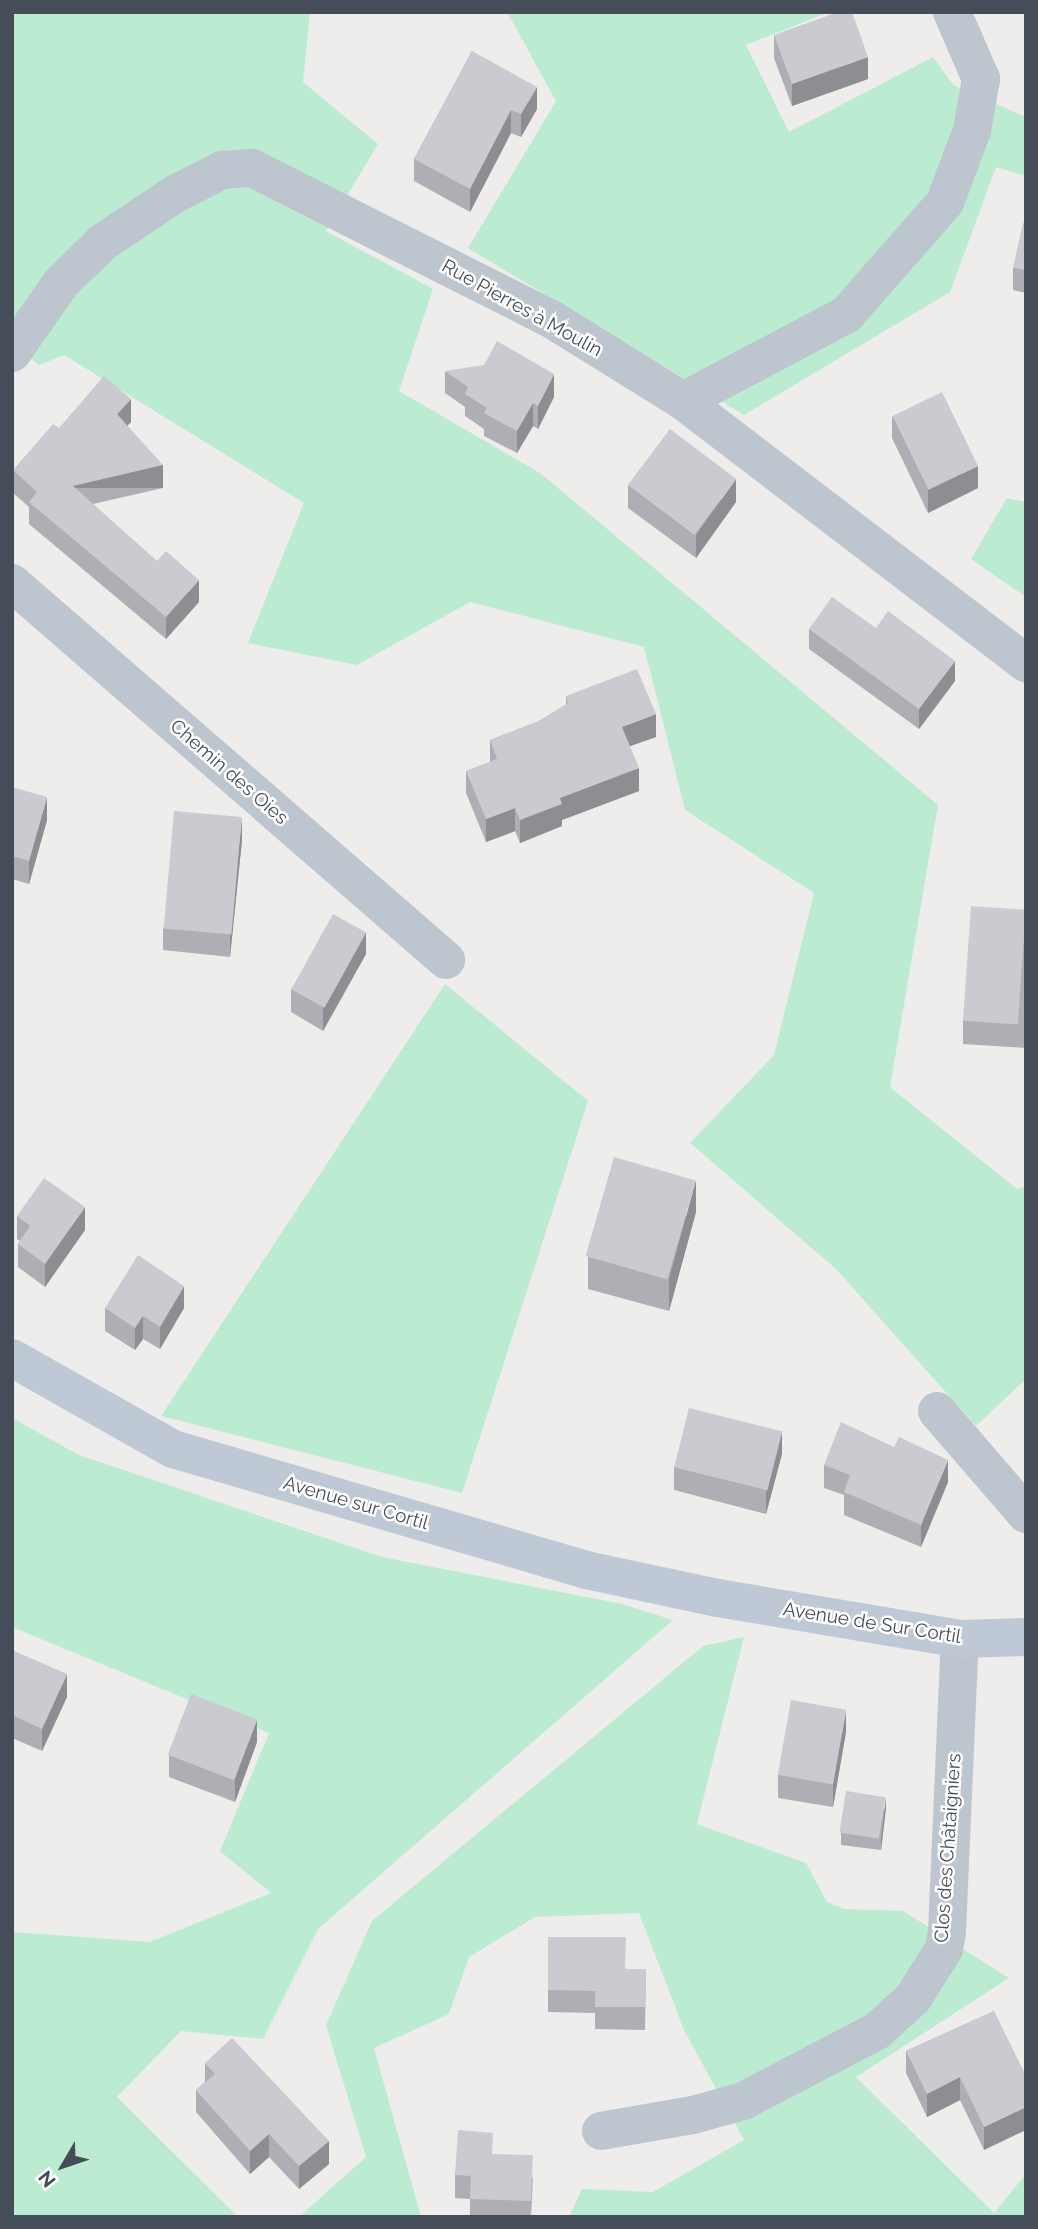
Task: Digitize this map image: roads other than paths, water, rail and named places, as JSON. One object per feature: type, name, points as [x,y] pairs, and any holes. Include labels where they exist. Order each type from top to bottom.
[{"type":"main road","name":"Avenue sur Cortil","points":[[12,1358],[173,1449],[586,1570],[718,1598]]},
{"type":"main road","name":"Avenue de Sur Cortil","points":[[718,1598],[960,1639],[1026,1637]]},
{"type":"street","points":[[683,401],[847,314],[945,202],[972,130],[981,79],[952,12]]},
{"type":"street","name":"Rue Pierres à Moulin","points":[[12,353],[61,283],[103,242],[174,194],[222,170],[253,168],[552,320],[683,401],[1026,663]]},
{"type":"street","name":"Chemin des Oies","points":[[12,583],[446,960]]},
{"type":"street","points":[[937,1410],[1026,1514]]},
{"type":"street","name":"Clos des Châtaigniers","points":[[601,2130],[693,2115],[743,2101],[877,2031],[913,1998],[944,1948],[947,1931],[960,1639]]}]
